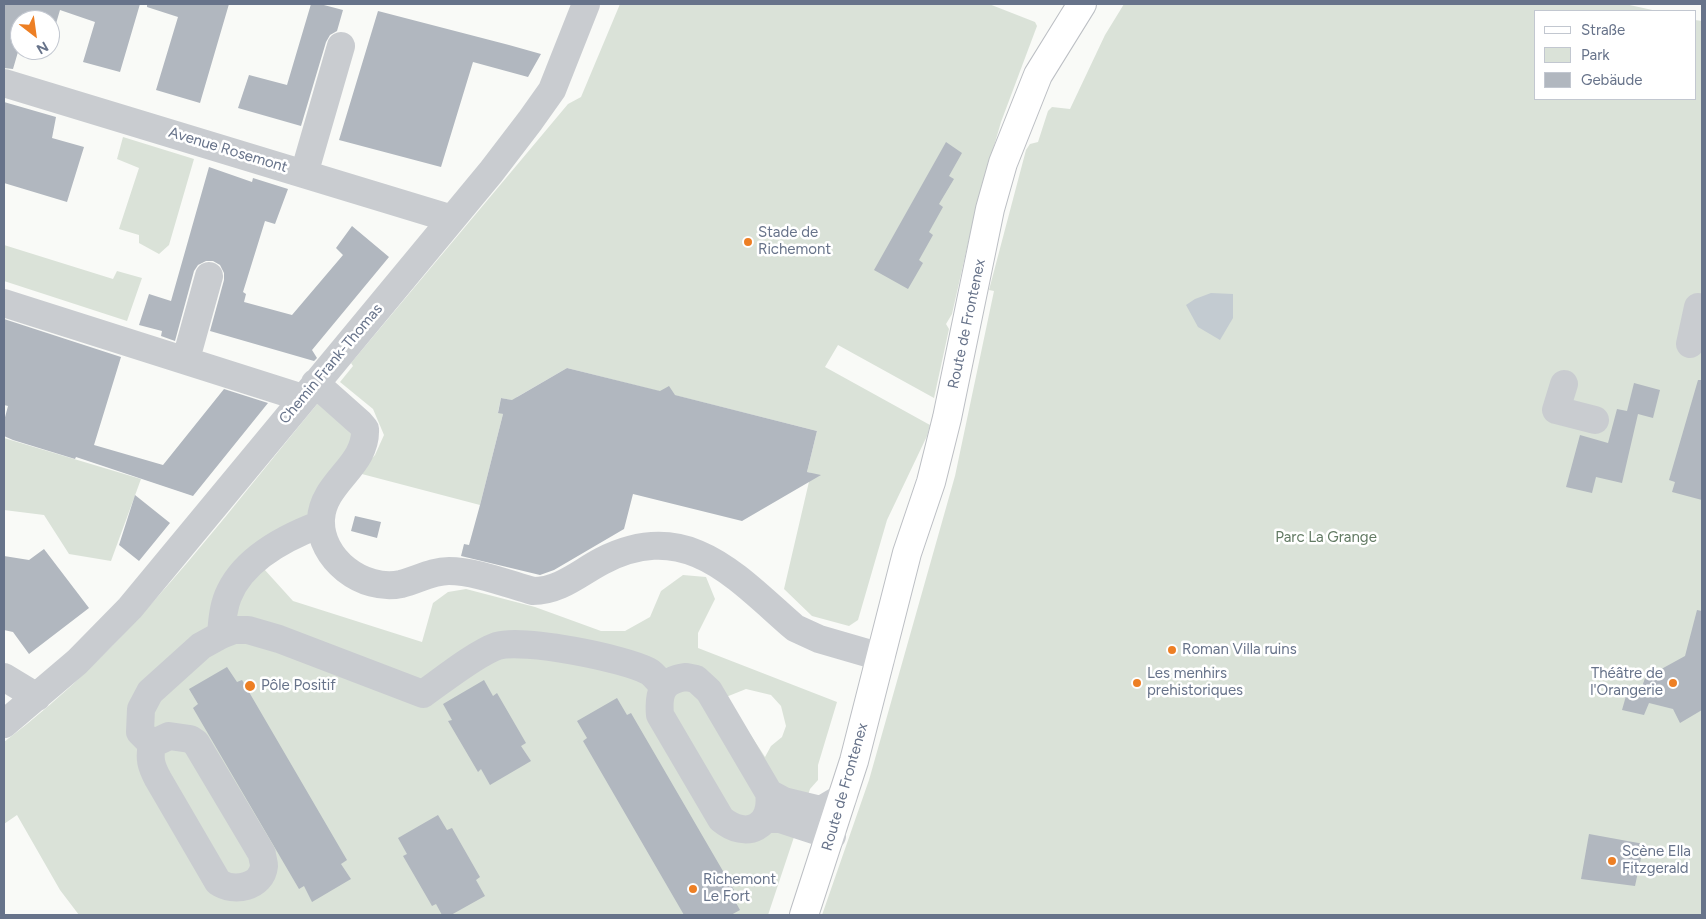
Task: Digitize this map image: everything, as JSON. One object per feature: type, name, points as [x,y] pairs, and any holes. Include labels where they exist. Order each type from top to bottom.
[{"type":"main road","name":"Route de Frontenex","points":[[804,915],[832,836],[881,657],[907,553],[931,482],[947,418],[990,209],[1003,163],[1038,75],[1074,6]]},
{"type":"street","name":"Chemin Frank-Thomas","points":[[4,724],[77,662],[130,608],[496,165],[552,90],[586,4]]},
{"type":"street","points":[[304,174],[341,46]]},
{"type":"street","name":"Avenue Rosemont","points":[[4,83],[452,219]]},
{"type":"street","points":[[186,359],[209,276]]},
{"type":"street","points":[[4,303],[186,359],[309,391],[360,423],[364,429],[365,437],[361,453],[330,492],[323,511],[321,524],[325,540],[337,561],[357,577],[374,583],[400,584],[433,572],[449,571],[533,591],[544,591],[562,585],[616,554],[642,548],[687,548],[713,560],[806,634],[881,657]]},
{"type":"street","points":[[1690,344],[1698,307]]},
{"type":"street","points":[[1564,384],[1554,419],[1595,420]]},
{"type":"street","points":[[221,635],[223,611],[228,595],[242,574],[267,551],[290,536],[321,524]]},
{"type":"street","points":[[152,744],[140,732],[140,709],[150,692],[201,646],[234,630],[248,630],[279,639],[423,694],[497,646],[515,644],[547,646],[619,662],[649,672],[664,687]]},
{"type":"street","points":[[4,677],[37,697]]},
{"type":"street","points":[[766,820],[771,807],[769,793],[709,691],[696,679],[686,677],[672,679],[664,687],[658,699],[660,715],[721,819],[732,828],[746,830],[757,827],[766,820],[780,818],[832,836]]},
{"type":"street","points":[[169,736],[190,739],[196,743],[262,854],[264,866],[259,876],[250,884],[238,889],[227,888],[218,882],[152,767],[150,756],[152,744],[169,736]]},
{"type":"street","points":[[769,793],[784,801],[821,810],[843,797]]},
{"type":"green space","name":"Stade de Richemont","points":[[620,4],[989,4],[1035,22],[1037,26],[1001,122],[976,208],[952,314],[946,324],[949,329],[934,398],[838,345],[825,367],[930,425],[927,436],[887,520],[858,620],[849,626],[812,616],[784,589],[811,473],[807,472],[817,431],[567,368],[517,397],[516,401],[501,398],[498,412],[503,414],[480,505],[358,473],[375,455],[384,435],[373,409],[340,382],[353,366],[351,363],[568,104],[581,97]]},
{"type":"green space","name":"Parc La Grange","points":[[1124,4],[1625,4],[1652,10],[1534,10],[1534,100],[1696,100],[1696,20],[1702,21],[1702,915],[822,915],[869,780],[955,476],[994,291],[989,290],[1026,150],[1030,144],[1038,142],[1048,111],[1052,107],[1070,109],[1105,35]]},
{"type":"green space","points":[[123,137],[194,159],[169,245],[159,254],[139,243],[139,235],[119,229],[139,168],[117,159]]},
{"type":"green space","points":[[4,245],[113,279],[117,271],[142,278],[127,321],[4,281]]},
{"type":"green space","points":[[318,403],[335,416],[354,437],[316,506],[264,569],[293,601],[422,642],[433,603],[448,592],[466,589],[535,607],[601,631],[625,631],[650,617],[661,591],[683,575],[706,577],[715,599],[698,633],[698,648],[837,702],[818,765],[818,780],[810,789],[768,915],[79,915],[60,890],[17,815],[4,824],[4,742],[49,706],[132,625],[208,538]],"holes":[[[746,689],[771,695],[781,706],[786,726],[782,737],[771,746],[765,757],[726,697]]]},
{"type":"green space","points":[[4,438],[141,479],[111,561],[69,554],[44,515],[4,510]]},
{"type":"shaded area","points":[[1211,293],[1233,294],[1233,318],[1220,340],[1198,327],[1186,305],[1195,299]]},
{"type":"building","points":[[4,4],[140,4],[120,72],[83,62],[95,22],[60,10],[10,10],[10,60],[16,60],[13,69],[4,68]]},
{"type":"building","points":[[147,4],[229,4],[200,103],[156,90],[178,17],[147,7]]},
{"type":"building","points":[[311,4],[320,4],[343,10],[337,31],[330,35],[326,42],[301,126],[238,108],[249,75],[287,85]]},
{"type":"building","points":[[378,11],[541,54],[528,77],[473,62],[441,167],[339,140]]},
{"type":"building","points":[[4,102],[56,117],[52,138],[84,147],[67,202],[4,183]]},
{"type":"building","points":[[946,142],[962,153],[949,176],[954,179],[939,204],[943,207],[929,232],[933,235],[919,260],[923,263],[908,289],[874,270]]},
{"type":"building","points":[[209,167],[252,182],[253,178],[288,189],[275,224],[265,221],[243,292],[246,294],[244,302],[292,315],[343,255],[336,248],[352,226],[389,257],[312,350],[317,358],[314,361],[210,331],[224,280],[224,273],[220,265],[213,261],[206,261],[198,265],[194,271],[175,341],[161,336],[162,331],[139,325],[149,294],[171,301]]},
{"type":"building","points":[[4,319],[121,357],[94,445],[163,465],[224,389],[268,403],[193,496],[76,457],[75,459],[13,440],[4,436],[4,421],[8,406],[4,405]]},
{"type":"building","points":[[567,368],[660,391],[669,386],[675,395],[817,431],[807,472],[821,475],[742,521],[633,494],[624,529],[554,570],[540,575],[461,556],[464,544],[469,545],[480,505],[503,414],[498,413],[501,398],[512,400]]},
{"type":"building","points":[[1698,380],[1702,380],[1702,500],[1672,492],[1675,482],[1669,480]]},
{"type":"building","points":[[1634,383],[1660,390],[1653,418],[1638,414],[1622,483],[1596,477],[1592,493],[1566,487],[1580,435],[1608,443],[1617,409],[1627,411]]},
{"type":"building","points":[[135,495],[170,523],[139,561],[119,545]]},
{"type":"building","points":[[355,516],[381,522],[377,538],[351,531]]},
{"type":"building","points":[[44,549],[89,608],[29,654],[13,632],[4,630],[4,556],[29,560]]},
{"type":"building","name":"Théâtre de l'Orangerie","points":[[1697,610],[1702,611],[1702,710],[1680,723],[1673,709],[1649,703],[1644,715],[1622,710],[1628,689],[1640,693],[1645,678],[1685,656]]},
{"type":"building","points":[[227,667],[237,682],[242,680],[347,860],[341,864],[351,879],[312,902],[304,886],[299,889],[193,708],[198,704],[189,689]]},
{"type":"building","points":[[484,680],[493,696],[497,693],[526,743],[521,746],[531,761],[490,785],[481,769],[478,772],[448,721],[452,720],[443,704]]},
{"type":"building","points":[[617,698],[627,715],[631,713],[734,890],[730,892],[740,910],[731,915],[684,915],[583,741],[587,738],[577,721]]},
{"type":"building","points":[[438,815],[447,830],[452,828],[480,877],[476,880],[485,896],[451,915],[442,915],[436,904],[432,906],[403,856],[407,854],[398,838]]},
{"type":"building","name":"Scène Ella Fitzgerald","points":[[1589,834],[1644,844],[1635,886],[1581,879]]},
{"type":"place","name":"Stade de Richemont","points":[[748,242]]},
{"type":"place","name":"Roman Villa ruins","points":[[1172,650]]},
{"type":"place","name":"Les menhirs prehistoriques","points":[[1137,683]]},
{"type":"place","name":"Théâtre de l'Orangerie","points":[[1673,683]]},
{"type":"place","name":"Pôle Positif","points":[[250,686]]},
{"type":"place","name":"Scène Ella Fitzgerald","points":[[1612,861]]},
{"type":"place","name":"Richemont Le Fort","points":[[693,889]]}]
